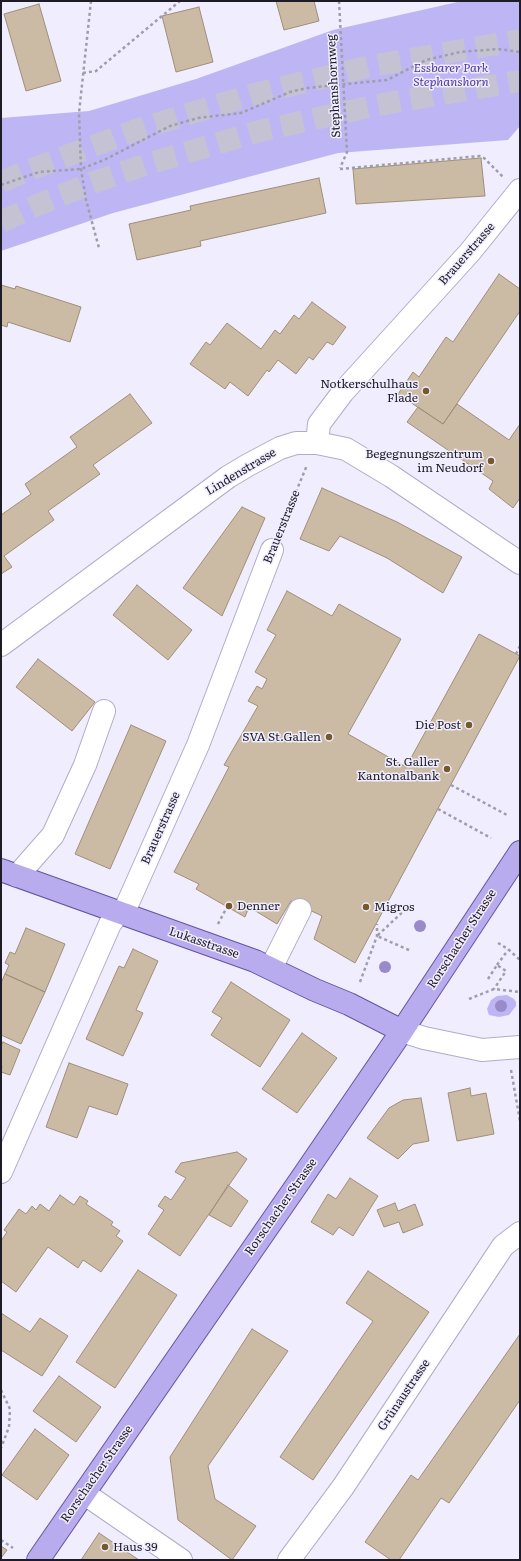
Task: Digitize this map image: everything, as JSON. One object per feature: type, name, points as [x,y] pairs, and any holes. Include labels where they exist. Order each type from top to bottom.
[{"type":"main road","name":"Rorschacher Strasse","points":[[38,1560],[85,1494],[402,1031],[520,852]]},
{"type":"main road","name":"Lukasstrasse","points":[[9,873],[255,961],[315,990],[349,1004],[402,1031]]},
{"type":"street","name":"Brauerstrasse","points":[[317,443],[319,424],[343,392],[465,258],[513,185]]},
{"type":"street","name":"Lindenstrasse","points":[[1,645],[228,477],[280,448],[296,443],[317,443],[346,449],[391,476],[520,563]]},
{"type":"street","name":"Brauerstrasse","points":[[1,1172],[110,924],[120,913],[198,745],[272,550]]},
{"type":"street","points":[[9,873],[53,835],[85,765],[104,711]]},
{"type":"street","points":[[271,968],[300,910]]},
{"type":"street","points":[[402,1031],[424,1038],[515,1055]]},
{"type":"street","name":"Grünaustrasse","points":[[290,1560],[343,1487],[503,1246],[520,1233]]},
{"type":"street","points":[[85,1494],[181,1560]]},
{"type":"path","points":[[91,1],[79,113],[81,168],[86,200],[99,248]]},
{"type":"path","points":[[83,73],[96,71],[180,1]]},
{"type":"path","name":"Stephanshornweg","points":[[339,1],[347,152],[340,169],[480,156],[513,185]]},
{"type":"path","points":[[1,185],[39,172],[81,168],[104,160],[170,126],[198,118],[241,113],[290,92],[307,88],[386,80],[426,60],[460,52],[498,49],[520,52]]},
{"type":"path","name":"Brauerstrasse","points":[[272,550],[317,443]]},
{"type":"path","points":[[516,654],[520,646]]},
{"type":"path","points":[[451,785],[507,815]]},
{"type":"path","points":[[438,809],[491,838]]},
{"type":"path","points":[[360,982],[378,936],[410,905]]},
{"type":"path","points":[[217,925],[227,907]]},
{"type":"path","points":[[377,924],[378,936]]},
{"type":"path","points":[[378,936],[409,950]]},
{"type":"path","points":[[498,943],[520,960]]},
{"type":"path","points":[[488,979],[508,950]]},
{"type":"path","points":[[494,989],[506,971],[497,966]]},
{"type":"path","points":[[469,999],[494,989],[520,992]]},
{"type":"path","points":[[515,1055],[520,1121]]},
{"type":"path","points":[[1,1390],[10,1409],[9,1427],[1,1448]]},
{"type":"path","points":[[1,1540],[13,1548]]},
{"type":"green space","name":"Essbarer Park Stephanshorn","points":[[462,1],[520,1],[520,126],[508,140],[338,153],[113,213],[1,251],[1,118],[89,111],[196,79],[333,30]]},
{"type":"green space","points":[[507,995],[516,1002],[516,1006],[509,1015],[499,1017],[489,1015],[487,1009],[491,1000],[497,996]]},
{"type":"building","points":[[276,1],[314,1],[319,21],[284,30]]},
{"type":"building","points":[[39,4],[61,81],[26,91],[4,14]]},
{"type":"building","points":[[199,7],[213,62],[176,72],[162,16]]},
{"type":"building","points":[[481,158],[485,196],[356,204],[353,169]]},
{"type":"building","points":[[319,178],[326,213],[200,241],[201,246],[137,260],[129,224],[191,210],[190,206]]},
{"type":"building","points":[[499,274],[520,289],[520,311],[443,424],[398,394],[413,372],[419,377],[446,337],[453,342]]},
{"type":"building","points":[[1,285],[15,289],[16,286],[81,307],[70,342],[8,322],[7,327],[1,325]]},
{"type":"building","points":[[312,302],[346,327],[333,345],[327,342],[313,360],[309,357],[296,374],[278,360],[269,372],[267,370],[248,396],[230,382],[225,389],[190,364],[206,342],[210,345],[227,323],[261,349],[275,330],[280,334],[294,315],[299,319]]},
{"type":"building","points":[[130,394],[152,423],[93,465],[100,474],[48,511],[54,520],[4,556],[12,567],[1,574],[1,515],[31,494],[25,484],[77,447],[70,437]]},
{"type":"building","name":"Begegnungszentrum im Neudorf","points":[[457,404],[509,440],[520,424],[520,498],[513,508],[489,489],[493,481],[407,422],[418,407],[443,424]]},
{"type":"building","points":[[322,488],[397,522],[462,557],[443,593],[387,558],[340,536],[329,551],[300,539]]},
{"type":"building","points":[[242,507],[265,518],[222,616],[183,588]]},
{"type":"building","points":[[137,585],[192,630],[168,660],[113,615]]},
{"type":"building","points":[[287,591],[332,616],[339,604],[401,639],[348,734],[406,767],[479,634],[520,656],[355,963],[314,939],[322,916],[291,901],[277,924],[249,907],[245,917],[196,889],[199,884],[174,872],[229,767],[224,765],[258,706],[248,701],[257,686],[262,689],[267,679],[255,672],[276,635],[267,630]]},
{"type":"building","points":[[38,659],[95,702],[72,731],[16,687]]},
{"type":"building","points":[[131,725],[166,741],[110,869],[75,854]]},
{"type":"building","points":[[26,928],[65,944],[45,992],[5,974],[9,965],[5,963],[10,952],[15,954]]},
{"type":"building","points":[[133,949],[158,961],[136,1010],[143,1013],[123,1056],[86,1039],[119,966],[124,968]]},
{"type":"building","points":[[5,974],[45,992],[21,1044],[1,1035],[1,983]]},
{"type":"building","points":[[231,982],[290,1020],[260,1067],[211,1035],[222,1018],[212,1012]]},
{"type":"building","points":[[302,1033],[337,1058],[297,1113],[262,1089]]},
{"type":"building","points":[[3,1042],[20,1050],[10,1075],[1,1072],[1,1046]]},
{"type":"building","points":[[69,1063],[128,1084],[117,1115],[89,1106],[77,1138],[46,1127]]},
{"type":"building","points":[[470,1088],[471,1096],[486,1093],[494,1134],[457,1141],[448,1093]]},
{"type":"building","points":[[421,1098],[429,1141],[413,1144],[398,1159],[367,1138],[389,1108],[403,1100]]},
{"type":"building","points":[[237,1152],[247,1159],[180,1256],[148,1234],[164,1210],[158,1206],[165,1196],[171,1200],[186,1178],[175,1172],[181,1163]]},
{"type":"building","points":[[350,1178],[378,1196],[353,1236],[339,1227],[333,1235],[311,1222],[328,1194],[336,1199]]},
{"type":"building","points":[[228,1185],[248,1201],[231,1227],[209,1215]]},
{"type":"building","points":[[60,1195],[74,1205],[80,1196],[88,1201],[86,1204],[113,1222],[111,1225],[120,1231],[116,1236],[123,1241],[101,1272],[83,1260],[78,1268],[48,1247],[16,1292],[1,1281],[1,1241],[7,1232],[4,1230],[19,1209],[26,1214],[32,1206],[36,1210],[40,1204],[49,1211]]},
{"type":"building","points":[[395,1203],[398,1211],[415,1204],[423,1225],[403,1233],[399,1222],[384,1227],[377,1210]]},
{"type":"building","points":[[138,1270],[177,1295],[115,1388],[76,1362]]},
{"type":"building","points":[[368,1271],[429,1312],[313,1480],[280,1457],[373,1321],[346,1303]]},
{"type":"building","points":[[1,1313],[30,1332],[40,1318],[68,1336],[42,1376],[1,1350]]},
{"type":"building","points":[[252,1329],[288,1351],[208,1466],[215,1499],[256,1526],[232,1560],[178,1520],[170,1457]]},
{"type":"building","points":[[520,1334],[520,1400],[449,1503],[441,1498],[399,1560],[391,1560],[365,1542],[411,1475],[418,1480]]},
{"type":"building","points":[[59,1376],[101,1407],[76,1442],[33,1411]]},
{"type":"building","points":[[35,1429],[69,1455],[37,1500],[2,1475]]},
{"type":"building","name":"Haus 39","points":[[99,1533],[139,1560],[81,1560]]},
{"type":"building","points":[[1,1546],[7,1550],[1,1558]]},
{"type":"tunnel","points":[[1,182],[136,130],[251,95],[371,66],[520,40]]},
{"type":"tunnel","points":[[1,222],[35,206],[92,183],[147,164],[260,131],[377,105],[520,81]]},
{"type":"place","name":"Notkerschulhaus Flade","points":[[426,391]]},
{"type":"place","name":"Begegnungszentrum im Neudorf","points":[[491,461]]},
{"type":"place","name":"Die Post","points":[[469,725]]},
{"type":"place","name":"SVA St.Gallen","points":[[329,737]]},
{"type":"place","name":"St. Galler Kantonalbank","points":[[447,769]]},
{"type":"place","name":"Denner","points":[[229,906]]},
{"type":"place","name":"Migros","points":[[366,907]]},
{"type":"place","name":"Haus 39","points":[[105,1547]]}]
